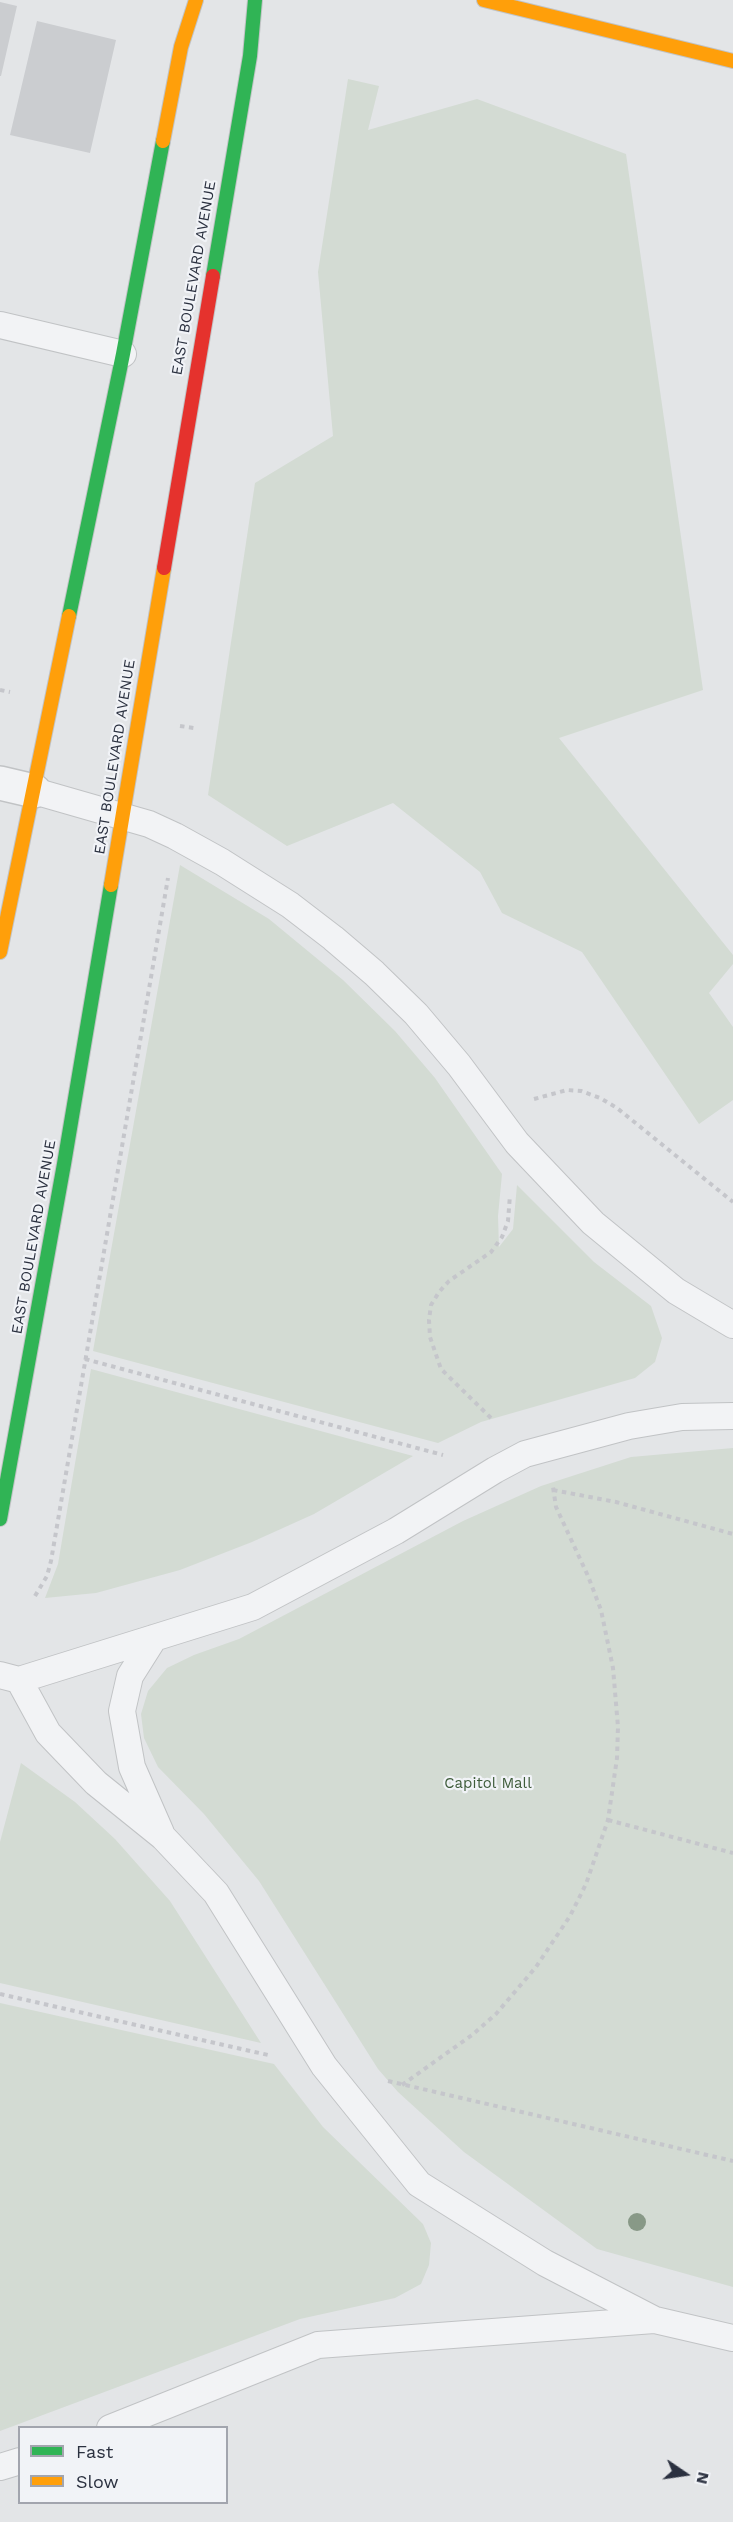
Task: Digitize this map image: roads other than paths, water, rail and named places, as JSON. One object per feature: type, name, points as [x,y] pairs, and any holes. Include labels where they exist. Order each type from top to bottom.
[{"type":"main road","points":[[0,952],[123,354],[181,47],[196,0]]},
{"type":"main road","name":"EAST BOULEVARD AVENUE","points":[[0,1519],[64,1164],[250,56],[255,0]]},
{"type":"main road","points":[[484,0],[733,61]]},
{"type":"street","points":[[0,783],[34,791]]},
{"type":"lane","points":[[0,325],[123,354]]},
{"type":"lane","points":[[34,791],[149,824],[222,862],[290,905],[374,973],[416,1014],[459,1065],[517,1143],[593,1223],[676,1291],[733,1325]]},
{"type":"lane","points":[[733,1416],[682,1417],[629,1426],[525,1454],[396,1531],[254,1607],[154,1638],[10,1678],[48,1733],[96,1783],[163,1837],[216,1893],[324,2066],[419,2184],[545,2263],[655,2320],[733,2338]]},
{"type":"lane","points":[[154,1638],[130,1676],[122,1711],[132,1767],[163,1837]]},
{"type":"lane","points":[[113,2426],[318,2345],[655,2320]]},
{"type":"lane","points":[[0,2467],[18,2462]]},
{"type":"park label","name":"Capitol Mall","points":[[488,1784]]}]
